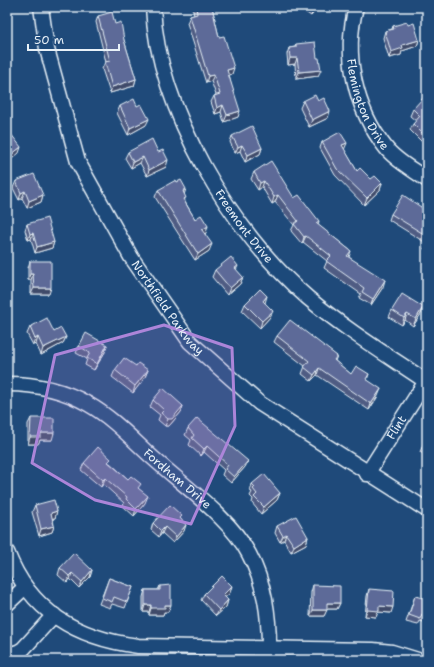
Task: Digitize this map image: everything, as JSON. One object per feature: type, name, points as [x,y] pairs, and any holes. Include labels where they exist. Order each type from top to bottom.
[{"type":"street","name":"Northfield Parkway","points":[[41,7],[47,49],[78,162],[135,263],[190,342],[259,403],[367,474],[427,510]]},
{"type":"street","name":"Freemont Drive","points":[[153,7],[156,34],[161,56],[182,122],[208,176],[240,224],[275,265],[307,297],[331,316],[427,381]]},
{"type":"street","name":"Flemington Drive","points":[[356,7],[350,42],[352,74],[364,110],[374,130],[387,150],[427,180]]},
{"type":"street","name":"Flint","points":[[367,474],[427,381]]},
{"type":"street","name":"Fordham Drive","points":[[7,384],[39,386],[70,395],[88,404],[118,426],[230,527],[249,553],[259,576],[267,608],[270,648]]},
{"type":"street","points":[[7,552],[25,587],[42,606],[76,629],[94,637],[116,643],[173,647],[373,650],[392,652],[418,660]]},
{"type":"street","points":[[7,604],[25,587]]},
{"type":"street","points":[[7,655],[23,649],[54,615]]},
{"type":"highlighted area","points":[[164,325],[232,348],[235,426],[191,524],[95,500],[32,463],[55,355]]},
{"type":"building","points":[[196,7],[212,7],[219,37],[224,36],[234,68],[227,70],[240,111],[227,115],[223,105],[217,108],[214,96],[220,94],[214,75],[208,76],[190,16],[197,14]]},
{"type":"building","points":[[112,12],[115,24],[121,22],[124,40],[136,79],[112,87],[105,62],[110,61],[98,16]]},
{"type":"building","points":[[407,22],[408,25],[414,23],[419,40],[402,45],[403,48],[391,52],[385,31],[394,29],[393,26]]},
{"type":"building","points":[[315,42],[317,58],[319,58],[321,70],[299,72],[297,58],[290,58],[289,48],[296,47],[296,44]]},
{"type":"building","points":[[315,95],[318,101],[324,98],[330,111],[312,120],[303,101]]},
{"type":"building","points":[[423,98],[427,102],[427,138],[413,124],[420,116],[413,109]]},
{"type":"building","points":[[134,99],[137,106],[141,104],[149,119],[130,128],[120,106]]},
{"type":"building","points":[[252,126],[262,148],[248,155],[242,145],[238,147],[232,136]]},
{"type":"building","points":[[7,129],[21,147],[7,158]]},
{"type":"building","points":[[340,132],[347,143],[342,145],[357,171],[360,168],[371,179],[375,176],[382,183],[367,198],[337,169],[322,142]]},
{"type":"building","points":[[152,139],[158,152],[163,150],[168,160],[149,170],[143,157],[133,162],[128,152]]},
{"type":"building","points":[[271,161],[294,198],[299,195],[319,221],[316,223],[351,251],[347,256],[385,280],[373,299],[362,292],[364,288],[326,261],[331,256],[306,236],[304,237],[294,224],[298,221],[278,195],[274,197],[264,181],[260,183],[254,172]]},
{"type":"building","points":[[34,174],[43,195],[29,201],[25,191],[21,193],[16,181]]},
{"type":"building","points":[[176,180],[177,182],[181,180],[186,189],[183,191],[186,198],[183,199],[195,219],[201,215],[208,226],[202,230],[212,244],[198,254],[158,190]]},
{"type":"building","points":[[403,195],[427,211],[427,236],[391,214]]},
{"type":"building","points":[[47,218],[54,242],[37,247],[33,233],[30,234],[27,224]]},
{"type":"building","points":[[231,257],[238,266],[235,268],[243,277],[230,288],[215,270]]},
{"type":"building","points":[[30,261],[51,261],[51,288],[34,288],[33,274],[30,274]]},
{"type":"building","points":[[260,289],[267,296],[263,301],[273,311],[262,321],[245,304]]},
{"type":"building","points":[[402,294],[423,307],[416,319],[407,314],[404,318],[392,310]]},
{"type":"building","points":[[47,318],[54,332],[61,328],[66,337],[43,348],[38,337],[35,339],[30,327]]},
{"type":"building","points":[[290,320],[337,356],[334,360],[351,374],[356,366],[369,374],[366,379],[381,389],[371,404],[319,368],[314,375],[304,367],[309,361],[277,336]]},
{"type":"building","points":[[86,333],[107,345],[97,364],[87,358],[90,353],[79,346]]},
{"type":"building","points":[[124,358],[136,366],[138,363],[148,370],[135,386],[115,370]]},
{"type":"building","points":[[163,388],[183,406],[172,419],[168,419],[161,413],[164,410],[153,400]]},
{"type":"building","points":[[31,418],[54,418],[54,433],[41,433],[41,437],[30,437]]},
{"type":"building","points":[[197,418],[248,461],[234,477],[225,469],[228,465],[207,446],[204,449],[192,438],[194,435],[188,428]]},
{"type":"building","points":[[427,439],[427,448],[423,445]]},
{"type":"building","points":[[98,447],[111,459],[108,462],[128,479],[131,476],[141,484],[138,488],[148,496],[136,509],[126,499],[127,497],[105,478],[103,480],[84,463]]},
{"type":"building","points":[[264,474],[280,493],[264,507],[254,497],[257,494],[253,489],[255,487],[252,484]]},
{"type":"building","points":[[54,500],[57,511],[51,513],[54,526],[41,529],[35,505]]},
{"type":"building","points":[[170,505],[182,516],[180,518],[186,525],[176,537],[165,527],[161,531],[153,523]]},
{"type":"building","points":[[296,516],[308,537],[294,546],[286,534],[283,536],[277,526]]},
{"type":"building","points":[[74,553],[92,570],[82,582],[72,573],[69,576],[60,568]]},
{"type":"building","points":[[222,576],[232,586],[223,595],[228,600],[219,610],[204,594]]},
{"type":"building","points":[[109,578],[133,587],[127,602],[114,597],[112,602],[102,598]]},
{"type":"building","points":[[171,585],[171,605],[165,605],[165,608],[151,608],[151,605],[145,605],[145,590],[160,590],[160,586]]},
{"type":"building","points":[[313,585],[340,586],[340,603],[327,603],[327,610],[313,610]]},
{"type":"building","points":[[369,589],[394,591],[393,607],[379,606],[379,611],[367,610]]},
{"type":"building","points":[[415,596],[427,599],[427,616],[422,614],[420,619],[409,615]]}]
